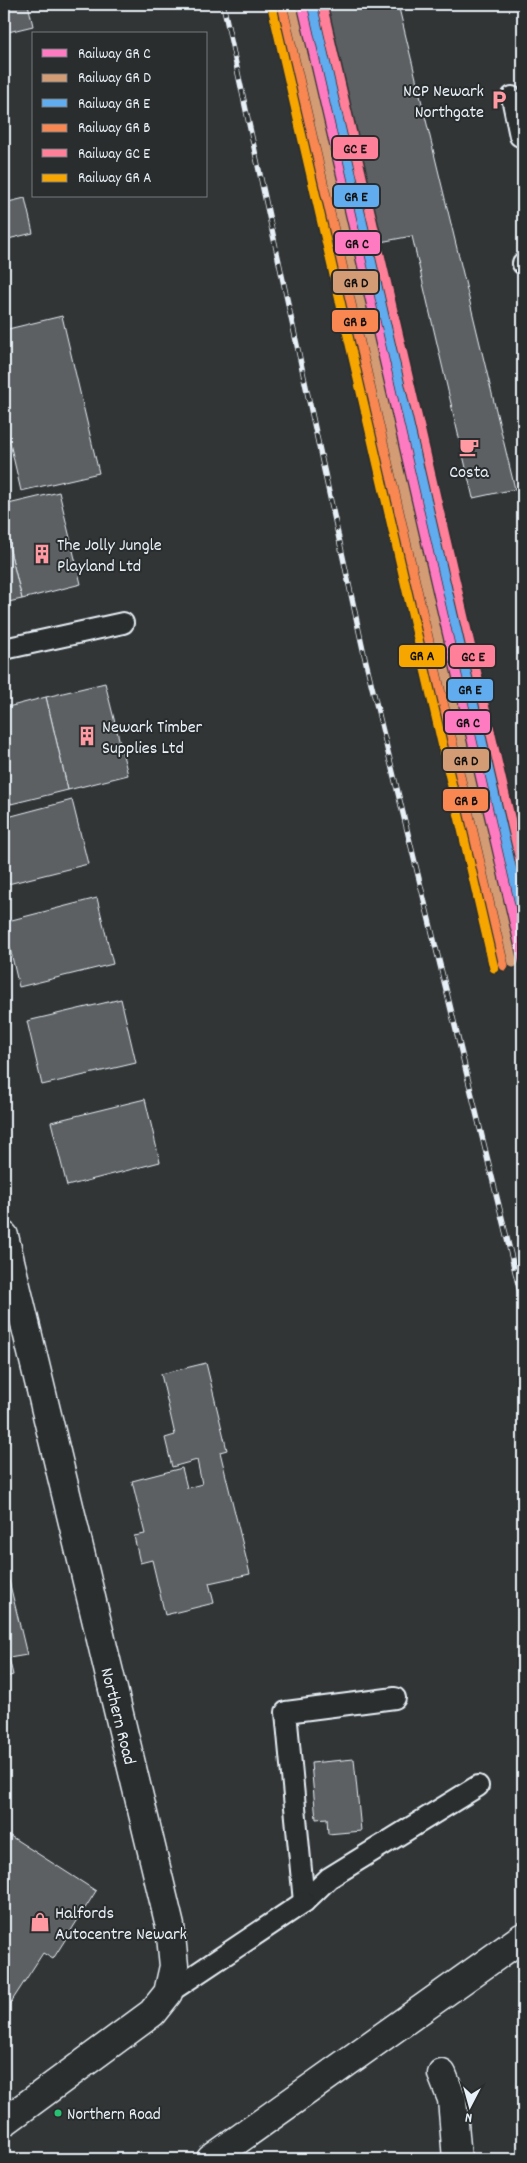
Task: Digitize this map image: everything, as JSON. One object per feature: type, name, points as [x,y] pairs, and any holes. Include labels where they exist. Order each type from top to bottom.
[{"type":"street","name":"Northern Road","points":[[4,1236],[170,1926],[174,1966],[168,1993],[152,2013],[4,2122]]},
{"type":"street","points":[[211,2159],[523,1937]]},
{"type":"street","points":[[442,2074],[452,2098],[458,2159]]},
{"type":"lane","points":[[512,97],[520,136]]},
{"type":"lane","points":[[4,649],[123,623]]},
{"type":"lane","points":[[304,1902],[286,1712],[395,1698]]},
{"type":"lane","points":[[168,1993],[304,1902],[329,1878],[478,1786]]},
{"type":"building","points":[[4,4],[28,4],[33,26],[4,33]]},
{"type":"building","points":[[318,4],[398,4],[515,489],[473,498],[412,236],[375,243]]},
{"type":"building","points":[[25,198],[33,233],[4,240],[4,203]]},
{"type":"building","points":[[62,316],[99,473],[21,491],[4,417],[4,330]]},
{"type":"building","name":"The Jolly Jungle Playland Ltd","points":[[59,492],[81,584],[22,599],[4,526],[4,505]]},
{"type":"building","points":[[4,526],[22,599],[4,603]]},
{"type":"building","name":"Newark Timber Supplies Ltd","points":[[105,683],[128,775],[68,790],[46,697]]},
{"type":"building","points":[[46,697],[68,790],[11,804],[4,776],[4,708]]},
{"type":"building","points":[[4,776],[11,804],[4,806]]},
{"type":"building","points":[[72,800],[88,864],[4,885],[4,818]]},
{"type":"building","points":[[97,898],[113,964],[19,987],[4,922]]},
{"type":"building","points":[[121,999],[136,1063],[42,1085],[27,1021]]},
{"type":"building","points":[[145,1099],[160,1162],[67,1186],[51,1122]]},
{"type":"building","points":[[206,1363],[227,1450],[220,1452],[250,1574],[209,1583],[214,1603],[165,1615],[152,1560],[140,1563],[134,1536],[145,1534],[132,1481],[182,1468],[187,1488],[202,1484],[197,1460],[172,1467],[165,1438],[175,1435],[161,1374]]},
{"type":"building","points":[[4,1560],[27,1655],[9,1658],[13,1675],[4,1678]]},
{"type":"building","points":[[354,1759],[361,1831],[328,1834],[327,1818],[316,1819],[311,1763]]},
{"type":"building","name":"Halfords Autocentre Newark","points":[[4,1832],[96,1891],[53,1959],[43,1953],[6,2010],[4,2009]]},
{"type":"railway","points":[[223,4],[364,654],[523,1304]]},
{"type":"transit line","points":[[302,4],[523,961]]},
{"type":"transit line","points":[[312,4],[523,918]]},
{"type":"transit line","points":[[322,4],[523,873]]},
{"type":"transit line","points":[[292,6],[513,963]]},
{"type":"transit line","points":[[283,9],[504,966]]},
{"type":"transit line","points":[[273,11],[494,968]]},
{"type":"place","name":"NCP Newark Northgate","points":[[499,100]]},
{"type":"place","name":"Costa","points":[[469,447]]},
{"type":"place","name":"The Jolly Jungle Playland Ltd","points":[[42,554]]},
{"type":"place","name":"Newark Timber Supplies Ltd","points":[[87,736]]},
{"type":"place","name":"Halfords Autocentre Newark","points":[[40,1922]]},
{"type":"place","name":"Northern Road","points":[[58,2113]]}]
